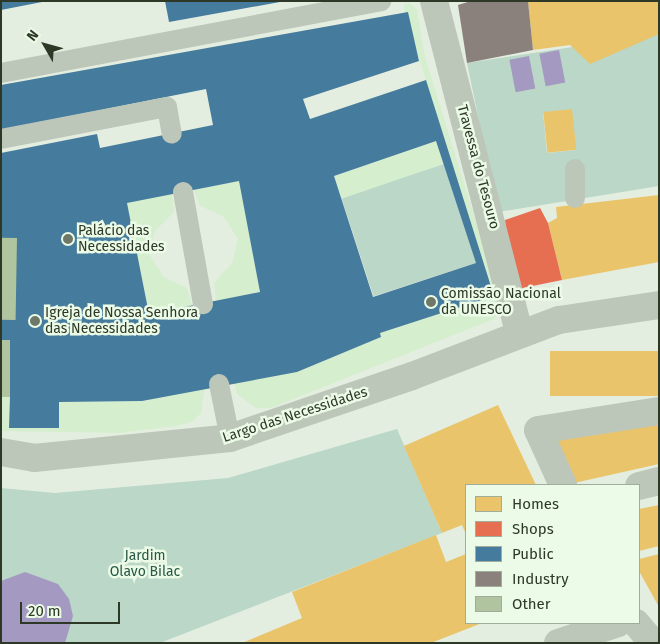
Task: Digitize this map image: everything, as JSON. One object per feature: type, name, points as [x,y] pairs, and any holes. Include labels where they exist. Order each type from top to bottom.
[{"type":"street","name":"Travessa do Tesouro","points":[[434,1],[520,333]]},
{"type":"street","name":"Largo das Necessidades","points":[[1,452],[34,458],[230,438],[412,376],[520,333],[559,320],[659,305]]},
{"type":"street","points":[[563,484],[538,430],[659,411]]},
{"type":"street","points":[[640,486],[659,481]]},
{"type":"street","points":[[558,643],[615,624]]},
{"type":"street","points":[[637,624],[653,643]]},
{"type":"lane","points":[[1,73],[381,1]]},
{"type":"lane","points":[[1,139],[167,107],[172,134]]},
{"type":"lane","points":[[575,169],[575,198]]},
{"type":"lane","points":[[183,192],[203,304]]},
{"type":"lane","points":[[219,384],[230,438]]},
{"type":"green space","points":[[659,34],[659,186],[498,212],[467,63]],"holes":[[[543,112],[576,150],[547,153]]]},
{"type":"green space","points":[[444,164],[476,263],[373,296],[341,197]]},
{"type":"green space","name":"Jardim Olavo Bilac","points":[[397,429],[442,533],[160,643],[1,643],[1,488],[55,493],[228,478]]},
{"type":"shaded area","points":[[410,3],[417,10],[425,57],[502,306],[494,319],[271,408],[256,408],[237,394],[234,381],[297,372],[381,337],[380,333],[493,296],[405,13],[404,4]]},
{"type":"shaded area","points":[[559,50],[565,82],[546,86],[539,54]]},
{"type":"shaded area","points":[[529,56],[535,88],[516,92],[509,60]]},
{"type":"shaded area","points":[[436,141],[444,164],[342,199],[334,176]]},
{"type":"shaded area","points":[[239,181],[260,292],[216,301],[214,283],[232,263],[238,239],[223,216],[200,206],[194,190]]},
{"type":"shaded area","points":[[172,194],[174,212],[155,231],[149,254],[164,277],[187,288],[192,306],[149,314],[127,203]]},
{"type":"shaded area","points":[[205,386],[201,413],[192,422],[176,426],[119,433],[1,431],[1,397],[10,397],[10,428],[59,428],[59,402],[142,401]]},
{"type":"shaded area","points":[[25,572],[58,584],[69,599],[73,616],[65,643],[1,643],[1,581]]},
{"type":"building: Homes","points":[[528,1],[659,1],[659,34],[590,64],[570,45],[533,50]]},
{"type":"building: Homes","points":[[572,109],[576,150],[547,153],[543,112]]},
{"type":"building: Homes","points":[[659,195],[659,262],[562,280],[548,223],[557,218],[556,207]]},
{"type":"building: Homes","points":[[550,351],[659,351],[659,396],[550,396]]},
{"type":"building: Homes","points":[[498,405],[536,484],[465,484],[465,532],[462,525],[442,533],[404,446]]},
{"type":"building: Homes","points":[[659,419],[659,464],[574,483],[552,440]]},
{"type":"building: Homes","points":[[659,505],[659,546],[640,551],[640,509]]},
{"type":"building: Homes","points":[[436,535],[446,562],[465,554],[465,624],[479,624],[431,643],[242,643],[302,618],[292,592]]},
{"type":"building: Homes","points":[[659,554],[659,607],[640,573],[640,559]]},
{"type":"building: Shops","points":[[540,208],[548,223],[562,280],[513,290],[505,220]]},
{"type":"building: Public","points":[[1,1],[42,1],[42,2],[1,10]]},
{"type":"building: Public","points":[[165,1],[280,1],[280,2],[169,22]]},
{"type":"building: Public","name":"Palácio das Necessidades","points":[[408,12],[419,61],[303,99],[310,119],[426,80],[494,296],[380,333],[381,337],[297,372],[142,401],[59,402],[59,428],[9,428],[10,397],[1,397],[1,153],[97,134],[100,148],[213,125],[206,89],[1,130],[1,85]],"holes":[[[436,141],[476,263],[373,297],[334,176]],[[239,181],[260,292],[149,314],[127,203]]]},
{"type":"building: Industry","points":[[471,1],[528,1],[533,50],[467,63],[458,5]]},
{"type":"building: Other","points":[[1,238],[17,238],[16,320],[1,320]]},
{"type":"building: Other","points":[[1,340],[10,340],[10,397],[1,397]]},
{"type":"place","name":"Palácio das Necessidades","points":[[68,239]]},
{"type":"place","name":"Comissão Nacional da UNESCO","points":[[431,302]]},
{"type":"place","name":"Igreja de Nossa Senhora das Necessidades","points":[[35,321]]}]
